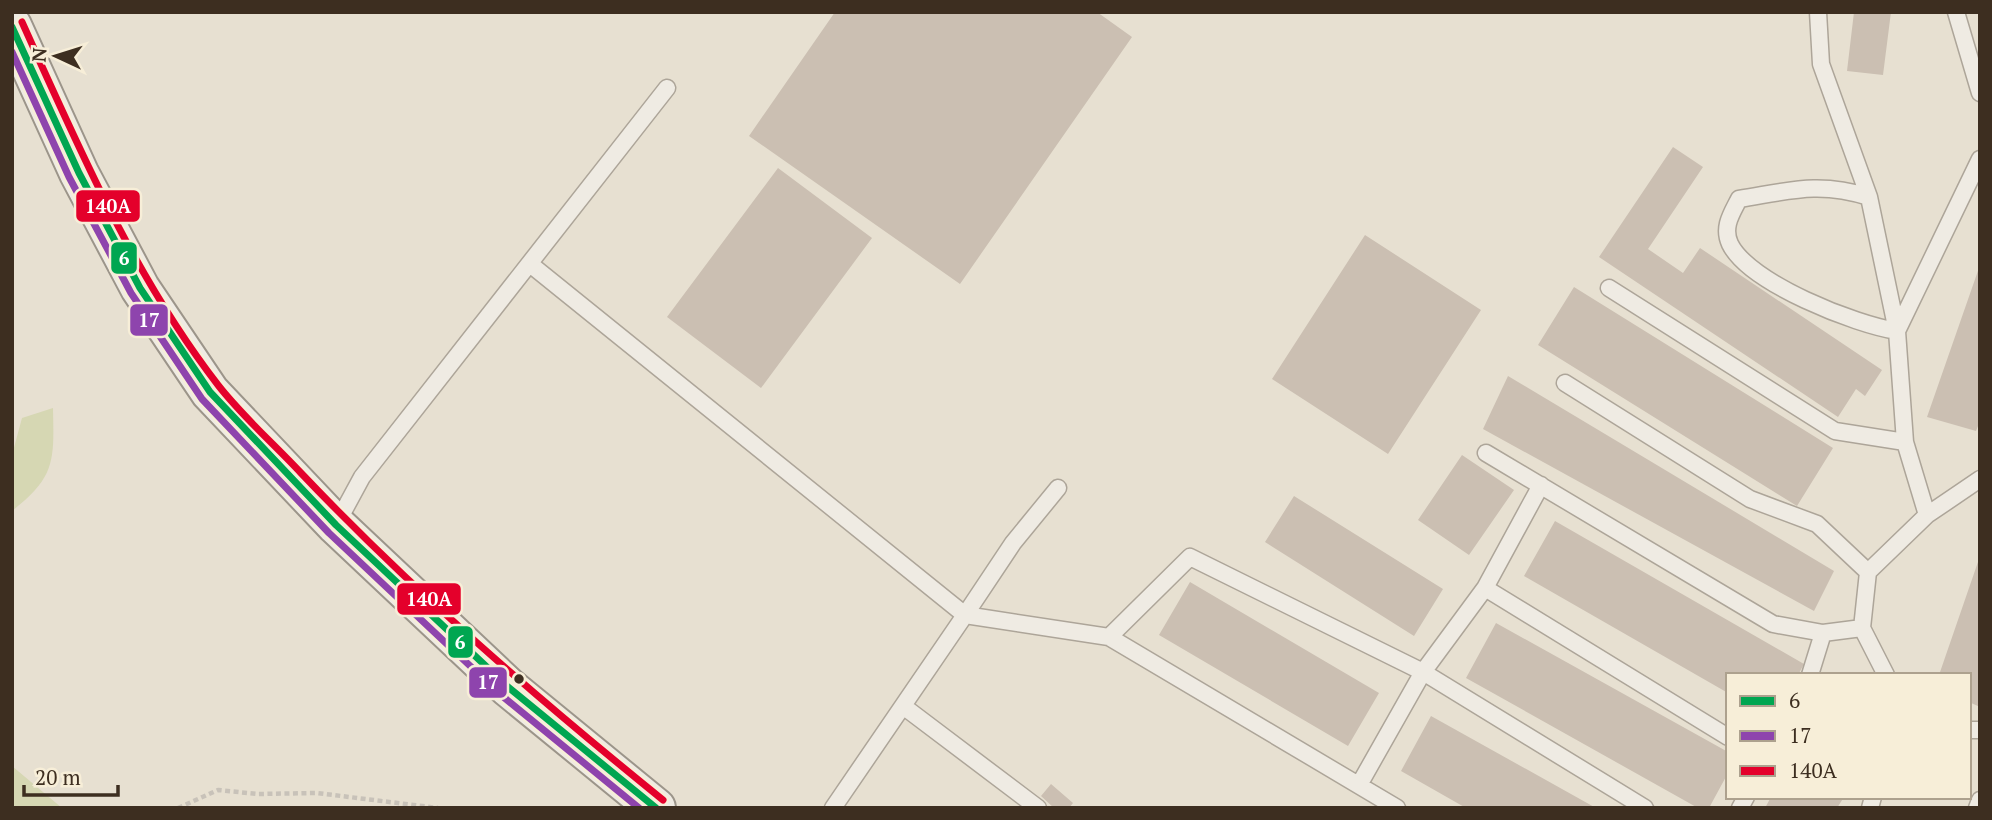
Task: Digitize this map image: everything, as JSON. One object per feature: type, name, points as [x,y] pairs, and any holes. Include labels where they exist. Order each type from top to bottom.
[{"type":"main road","points":[[12,26],[79,173],[140,288],[210,391],[336,525],[508,687],[656,808]]},
{"type":"lane","points":[[1818,12],[1821,64],[1869,197],[1897,331],[1905,442],[1927,515]]},
{"type":"lane","points":[[1955,12],[1980,93]]},
{"type":"lane","points":[[336,525],[362,477],[667,88]]},
{"type":"lane","points":[[1897,331],[1980,159]]},
{"type":"lane","points":[[1869,197],[1839,187],[1806,188],[1740,199],[1727,222],[1729,243],[1763,279],[1869,327],[1897,331]]},
{"type":"lane","points":[[530,264],[965,615],[1109,637],[1397,808]]},
{"type":"lane","points":[[1609,288],[1835,431],[1905,442]]},
{"type":"lane","points":[[1565,383],[1750,499],[1817,524],[1868,572]]},
{"type":"lane","points":[[1486,453],[1773,624],[1823,633],[1862,628]]},
{"type":"lane","points":[[1885,673],[1862,628],[1868,572],[1927,515],[1980,478]]},
{"type":"lane","points":[[1359,785],[1423,672],[1485,588],[1541,485]]},
{"type":"lane","points":[[834,808],[1013,543],[1058,488]]},
{"type":"lane","points":[[1109,637],[1190,557],[1423,672],[1644,808]]},
{"type":"lane","points":[[1485,588],[1726,736]]},
{"type":"lane","points":[[1811,673],[1823,633]]},
{"type":"lane","points":[[903,706],[1038,808]]},
{"type":"lane","points":[[1977,808],[1980,800]]},
{"type":"path","points":[[178,808],[218,790],[258,794],[317,793],[438,808]]},
{"type":"green space","points":[[53,408],[52,454],[45,477],[12,511],[12,455],[22,418]]},
{"type":"green space","points":[[12,766],[62,808],[12,808]]},
{"type":"building","points":[[835,12],[1097,12],[1132,37],[960,284],[749,136]]},
{"type":"building","points":[[1854,12],[1891,12],[1883,75],[1847,71]]},
{"type":"building","points":[[1673,147],[1703,167],[1648,249],[1683,273],[1700,248],[1882,370],[1865,396],[1856,389],[1838,417],[1599,257]]},
{"type":"building","points":[[778,168],[872,238],[761,388],[667,317]]},
{"type":"building","points":[[1365,235],[1481,310],[1388,454],[1272,379]]},
{"type":"building","points":[[1980,265],[1980,421],[1976,431],[1927,417]]},
{"type":"building","points":[[1574,287],[1833,448],[1797,506],[1538,345]]},
{"type":"building","points":[[1508,376],[1834,571],[1814,611],[1483,429]]},
{"type":"building","points":[[1462,455],[1514,490],[1469,555],[1418,520]]},
{"type":"building","points":[[1294,496],[1443,589],[1414,636],[1265,542]]},
{"type":"building","points":[[1555,521],[1804,664],[1799,673],[1726,673],[1726,692],[1524,576]]},
{"type":"building","points":[[1980,559],[1980,707],[1971,703],[1971,673],[1940,673]]},
{"type":"building","points":[[1190,582],[1379,693],[1348,746],[1159,635]]},
{"type":"building","points":[[1496,623],[1726,751],[1726,777],[1709,808],[1698,808],[1466,678]]},
{"type":"building","points":[[1431,716],[1596,808],[1466,808],[1401,771]]},
{"type":"building","points":[[1051,784],[1073,803],[1069,808],[1054,808],[1041,796]]},
{"type":"building","points":[[1770,799],[1843,799],[1837,808],[1765,808]]},
{"type":"transit line","name":"140А","points":[[22,22],[86,162],[133,254],[187,343],[227,396],[344,517],[432,602],[522,683],[663,800]]},
{"type":"transit line","name":"6","points":[[12,27],[79,173],[140,288],[210,392],[336,525],[508,687],[656,808]]},
{"type":"transit line","name":"17","points":[[12,52],[69,177],[131,293],[202,399],[329,533],[501,695],[639,808]]}]
